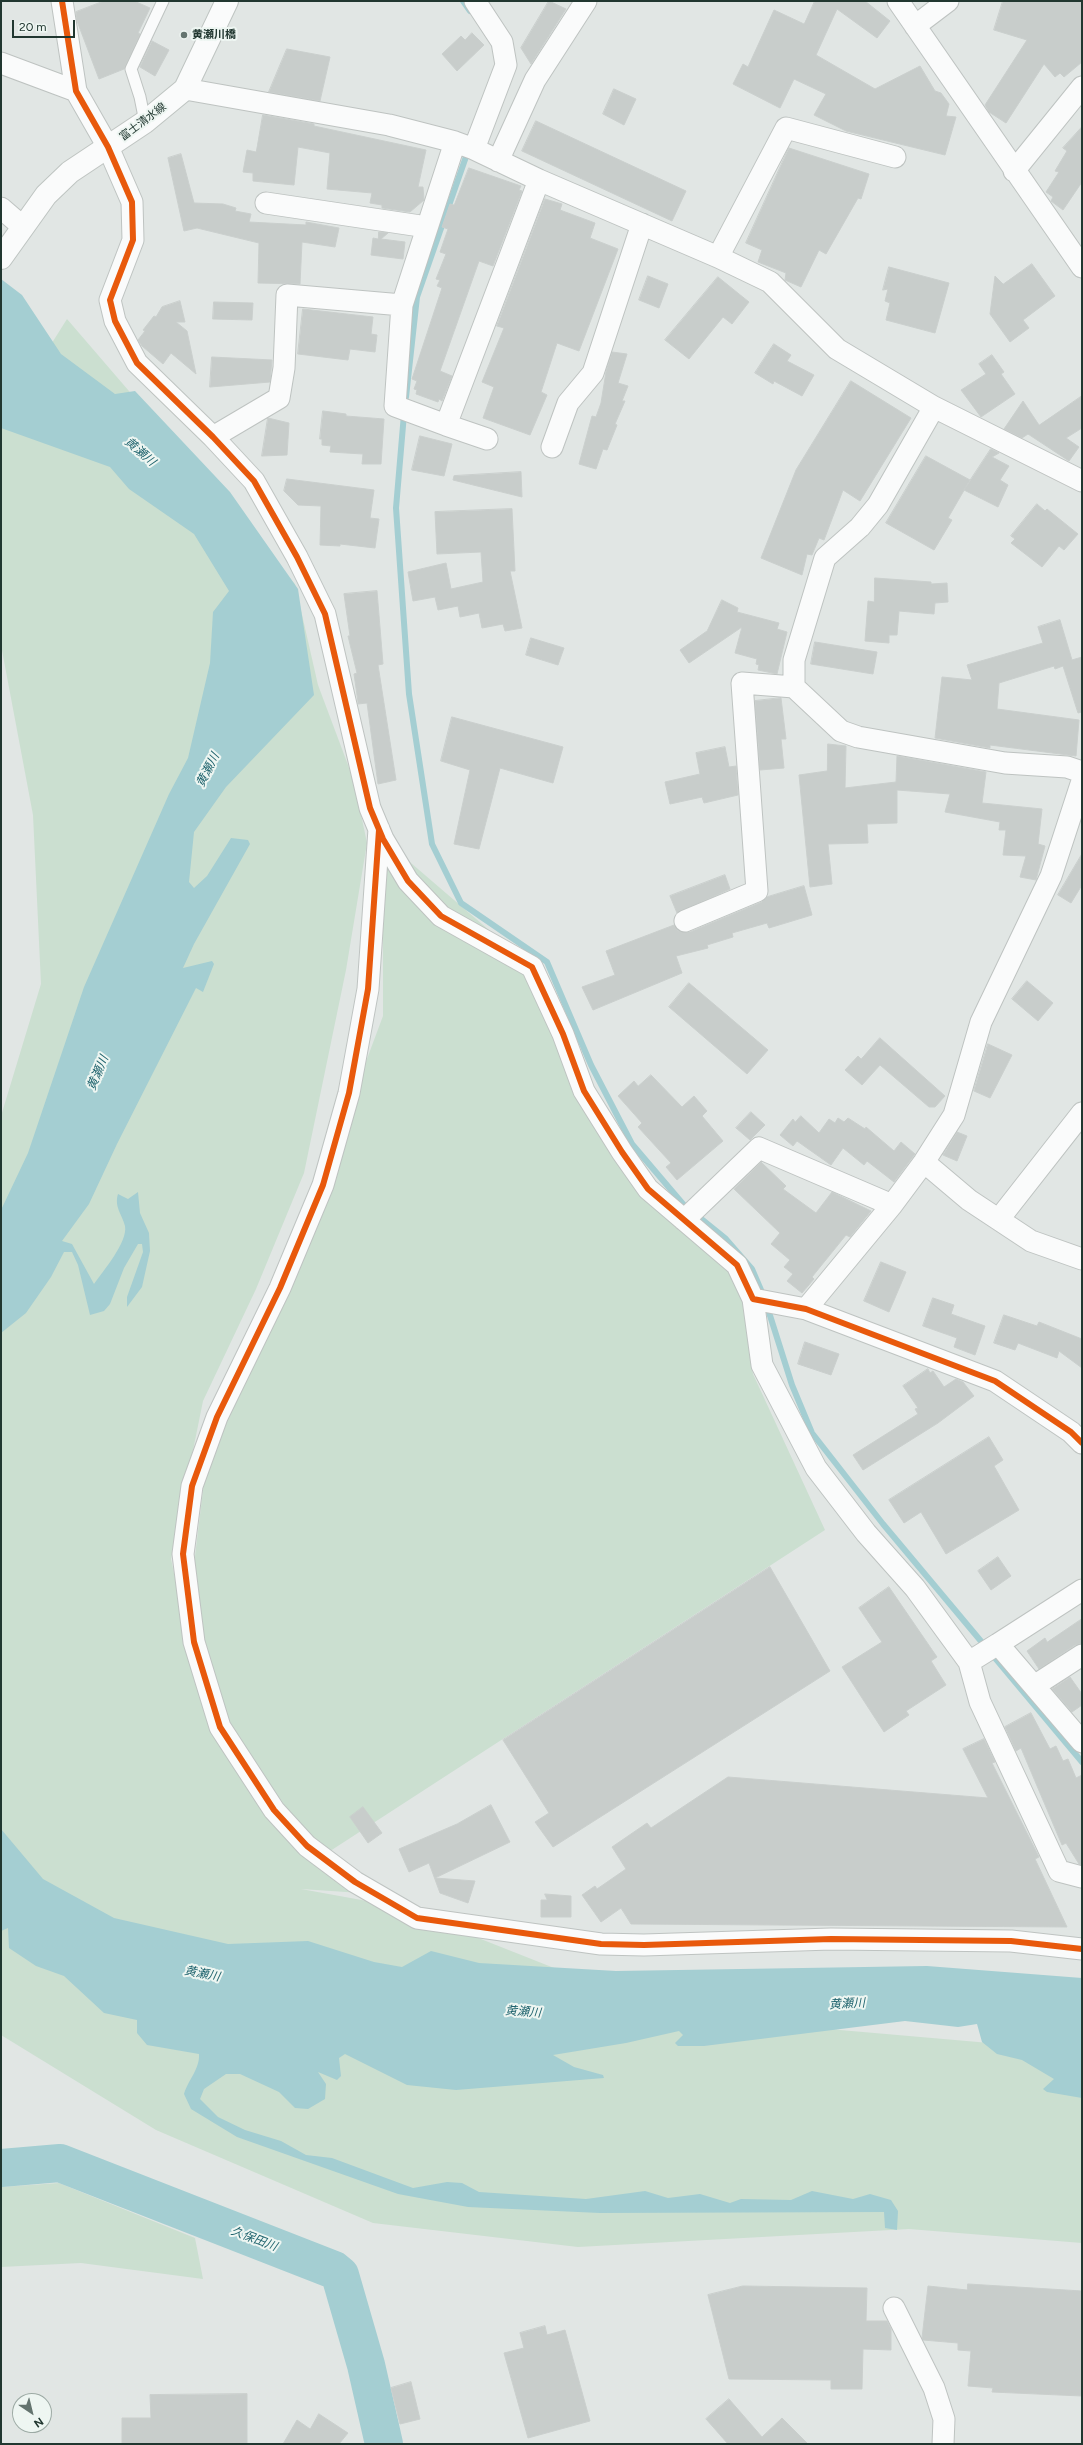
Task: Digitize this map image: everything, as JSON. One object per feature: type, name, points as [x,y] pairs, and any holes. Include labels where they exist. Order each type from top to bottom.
[{"type":"main road","name":"富士清水線","points":[[12,242],[46,195],[70,172],[145,122],[185,88],[227,1]]},
{"type":"street","points":[[62,1],[76,90],[108,147],[132,202],[133,240],[110,300],[115,321],[138,363],[213,437],[254,481],[325,614],[370,808],[379,828],[408,881],[441,916],[532,966],[563,1034],[584,1091],[648,1189],[736,1265],[753,1298],[762,1365],[816,1468],[866,1533],[915,1588],[974,1659],[980,1702],[1059,1871],[1082,1877]]},
{"type":"street","points":[[475,1],[502,42],[506,65],[465,145],[427,227],[402,305],[395,406],[487,440]]},
{"type":"street","points":[[498,161],[535,80],[586,1]]},
{"type":"street","points":[[898,1],[1014,171],[1082,267]]},
{"type":"street","points":[[915,26],[948,1]]},
{"type":"street","points":[[1,63],[76,90]]},
{"type":"street","points":[[1014,171],[1082,87]]},
{"type":"street","points":[[185,88],[390,125],[465,145],[539,180],[718,257],[770,282],[837,349],[934,407],[1082,481]]},
{"type":"street","points":[[718,257],[786,128],[895,157]]},
{"type":"street","points":[[446,425],[539,180]]},
{"type":"street","points":[[266,203],[427,227]]},
{"type":"street","points":[[1,208],[12,242]]},
{"type":"street","points":[[552,447],[568,403],[593,373],[642,224]]},
{"type":"street","points":[[213,437],[279,398],[284,368],[287,295],[402,305]]},
{"type":"street","points":[[794,687],[794,660],[825,558],[860,527],[878,505],[934,407]]},
{"type":"street","points":[[685,921],[757,891],[742,683],[794,687],[841,731],[858,737],[1005,763],[1067,767],[1082,772]]},
{"type":"street","points":[[806,1310],[892,1206],[924,1162],[954,1115],[981,1022],[1051,876],[1082,781]]},
{"type":"street","points":[[379,828],[368,989],[348,1093],[325,1177],[280,1288],[218,1417],[192,1486],[183,1554],[194,1642],[220,1727],[274,1810],[307,1846],[355,1882],[417,1918],[601,1944],[644,1945],[830,1939],[1011,1941],[1082,1949]]},
{"type":"street","points":[[999,1219],[1082,1113]]},
{"type":"street","points":[[684,1220],[759,1148],[892,1206]]},
{"type":"street","points":[[924,1162],[969,1200],[1031,1241],[1082,1259]]},
{"type":"street","points":[[753,1298],[806,1310],[995,1381],[1071,1432],[1082,1443]]},
{"type":"street","points":[[974,1659],[1082,1590]]},
{"type":"street","points":[[998,1644],[1082,1742]]},
{"type":"street","points":[[1034,1686],[1082,1655]]},
{"type":"street","points":[[894,2308],[934,2388],[944,2419],[943,2444]]},
{"type":"lane","points":[[145,122],[140,97],[131,68],[163,1]]},
{"type":"green space","points":[[67,319],[295,584],[318,685],[354,781],[367,843],[346,970],[304,1173],[256,1289],[203,1401],[171,1559],[186,1630],[209,1441],[302,1233],[383,1016],[383,839],[532,967],[613,1158],[742,1275],[753,1374],[825,1530],[324,1855],[361,1893],[301,1889],[400,1907],[640,2002],[840,2030],[1047,2048],[1082,2073],[1082,2243],[909,2229],[578,2247],[373,2223],[156,2130],[1,2035],[1,1116],[41,984],[33,815],[1,645],[1,424]],"holes":[[[206,1696],[309,1839],[237,1769]]]},
{"type":"green space","points":[[59,2183],[195,2238],[203,2279],[81,2263],[1,2267],[1,2187]]},
{"type":"water","name":"黄瀬川","points":[[1,279],[22,295],[61,354],[115,394],[135,391],[230,492],[298,589],[314,695],[226,787],[194,832],[189,882],[194,888],[207,876],[231,838],[248,840],[250,844],[194,944],[183,968],[212,961],[214,964],[203,992],[196,988],[117,1144],[89,1204],[62,1241],[72,1244],[94,1284],[119,1248],[125,1233],[125,1226],[117,1203],[118,1194],[128,1199],[138,1192],[140,1213],[149,1233],[150,1251],[142,1287],[127,1307],[127,1297],[143,1252],[142,1244],[138,1244],[124,1268],[110,1304],[104,1311],[90,1315],[78,1265],[72,1252],[64,1252],[51,1277],[26,1313],[1,1333],[1,1210],[28,1153],[84,987],[169,794],[188,758],[210,663],[213,612],[229,591],[194,534],[129,489],[110,467],[1,428]]},
{"type":"water","name":"黄瀬川","points":[[1,1829],[43,1879],[114,1918],[228,1944],[308,1941],[374,1962],[402,1967],[431,1951],[479,1963],[616,1971],[927,1966],[1082,1978],[1082,2098],[1047,2092],[1043,2089],[1054,2079],[1022,2060],[997,2054],[982,2042],[977,2024],[958,2027],[905,2021],[704,2046],[678,2046],[675,2043],[683,2035],[679,2031],[626,2043],[553,2055],[574,2067],[603,2075],[604,2078],[456,2090],[407,2085],[345,2054],[339,2058],[341,2076],[337,2080],[318,2072],[326,2084],[325,2099],[308,2109],[295,2108],[279,2092],[240,2074],[226,2074],[204,2089],[200,2099],[218,2117],[245,2130],[281,2141],[306,2155],[332,2158],[413,2188],[447,2182],[462,2183],[479,2192],[586,2199],[645,2191],[668,2198],[700,2194],[730,2203],[741,2199],[791,2200],[812,2191],[853,2199],[870,2194],[891,2200],[898,2211],[897,2230],[885,2228],[884,2212],[600,2213],[468,2207],[398,2194],[237,2137],[191,2109],[184,2094],[198,2065],[199,2054],[147,2045],[137,2033],[137,2020],[104,2013],[64,1976],[36,1966],[9,1948],[8,1928],[1,1931]]},
{"type":"building","points":[[104,1],[134,1],[150,8],[138,33],[140,34],[124,69],[99,79],[77,21],[76,12]]},
{"type":"building","points":[[549,1],[566,9],[531,64],[521,48]]},
{"type":"building","points":[[815,1],[865,1],[890,21],[877,38],[837,9],[816,55],[875,89],[920,66],[935,91],[941,93],[949,104],[946,116],[956,117],[945,155],[846,131],[814,115],[826,94],[794,79],[780,108],[733,84],[743,64],[748,67],[774,10],[804,24]]},
{"type":"building","points":[[1003,1],[1082,1],[1082,62],[1064,77],[1060,73],[1055,77],[1044,64],[1006,123],[989,112],[985,105],[1027,40],[994,30]]},
{"type":"building","points":[[472,33],[484,45],[457,71],[442,54],[461,36],[465,40]]},
{"type":"building","points":[[152,41],[169,50],[155,76],[140,67]]},
{"type":"building","points":[[287,49],[330,57],[320,101],[269,92]]},
{"type":"building","points":[[614,89],[636,99],[624,125],[603,114]]},
{"type":"building","points":[[263,115],[314,124],[314,126],[426,150],[418,187],[423,187],[424,200],[410,212],[382,208],[382,205],[370,203],[372,193],[327,189],[330,153],[298,147],[294,185],[253,181],[253,173],[243,172],[247,150],[256,152]]},
{"type":"building","points":[[536,121],[686,191],[672,221],[522,151]]},
{"type":"building","points":[[1082,127],[1082,182],[1063,210],[1051,201],[1053,197],[1046,192],[1059,172],[1055,171],[1067,151],[1063,148]]},
{"type":"building","points":[[789,148],[869,174],[861,199],[858,198],[826,254],[819,250],[801,287],[785,280],[786,273],[758,262],[762,250],[746,243]]},
{"type":"building","points":[[181,154],[194,203],[223,204],[236,208],[235,211],[251,214],[249,222],[306,225],[306,222],[339,228],[335,247],[302,242],[300,284],[258,283],[259,243],[197,228],[184,231],[168,158]]},
{"type":"building","points":[[469,168],[521,186],[519,190],[522,191],[493,266],[479,261],[440,371],[452,376],[442,401],[439,399],[438,402],[416,394],[417,390],[414,389],[417,381],[412,379],[442,288],[437,286],[440,280],[436,279],[446,254],[440,252],[448,229],[442,227],[450,204],[454,205]]},
{"type":"building","points":[[545,199],[562,204],[560,210],[595,223],[590,238],[618,249],[579,351],[557,343],[541,392],[547,395],[530,435],[483,418],[494,387],[482,382],[504,328],[497,326]]},
{"type":"building","points":[[379,232],[388,233],[381,239],[405,242],[403,259],[371,255],[373,238],[378,239]]},
{"type":"building","points":[[1032,264],[1055,296],[1023,320],[1029,328],[1010,342],[990,314],[995,276],[1003,284]]},
{"type":"building","points":[[889,267],[949,283],[935,333],[886,320],[890,303],[885,301],[888,289],[883,290]]},
{"type":"building","points":[[648,276],[668,284],[659,308],[639,300]]},
{"type":"building","points":[[718,277],[749,302],[732,324],[723,317],[689,359],[665,340]]},
{"type":"building","points":[[180,301],[185,322],[176,322],[187,331],[196,374],[171,353],[163,364],[142,346],[138,340],[145,331],[143,330],[154,316],[156,317],[162,307]]},
{"type":"building","points":[[214,302],[253,303],[252,320],[213,319]]},
{"type":"building","points":[[303,309],[373,317],[371,334],[377,335],[375,352],[350,349],[348,360],[298,354]]},
{"type":"building","points":[[774,344],[791,355],[787,361],[814,375],[802,396],[774,381],[773,384],[755,373]]},
{"type":"building","points":[[612,352],[627,354],[618,383],[628,386],[622,401],[625,401],[615,424],[617,425],[607,450],[603,449],[596,469],[579,464],[592,416],[596,417],[601,403],[606,372]]},
{"type":"building","points":[[992,355],[1004,372],[1001,374],[1015,394],[981,417],[961,390],[986,374],[979,364]]},
{"type":"building","points":[[212,357],[272,360],[270,382],[210,387]]},
{"type":"building","points":[[851,381],[911,418],[860,501],[843,490],[824,540],[819,538],[812,555],[807,554],[802,575],[761,558],[796,470]]},
{"type":"building","points":[[1082,396],[1082,428],[1066,438],[1079,447],[1069,461],[1028,434],[1022,438],[1004,429],[1023,401],[1039,425]]},
{"type":"building","points":[[323,411],[346,414],[346,416],[384,419],[381,464],[362,464],[363,454],[330,452],[331,446],[322,445],[322,439],[320,439]]},
{"type":"building","points":[[268,418],[289,423],[287,455],[262,456]]},
{"type":"building","points":[[420,436],[452,444],[444,476],[412,470]]},
{"type":"building","points":[[991,449],[999,453],[992,457],[1009,466],[1000,480],[1008,485],[998,507],[964,490]]},
{"type":"building","points":[[926,456],[970,480],[948,518],[952,520],[934,550],[886,523]]},
{"type":"building","points":[[521,472],[522,497],[453,480],[454,476]]},
{"type":"building","points":[[287,479],[374,490],[370,518],[379,519],[375,548],[340,544],[340,546],[320,545],[321,506],[298,505],[284,491]]},
{"type":"building","points":[[1037,504],[1045,511],[1047,509],[1078,534],[1064,550],[1059,546],[1042,567],[1011,543],[1015,539],[1011,536]]},
{"type":"building","points":[[512,509],[515,571],[510,571],[522,628],[505,631],[503,624],[482,628],[479,613],[460,617],[458,606],[438,610],[435,597],[413,601],[408,572],[446,563],[451,589],[483,582],[481,552],[437,554],[435,512]]},
{"type":"building","points":[[875,578],[931,582],[931,584],[947,583],[948,602],[935,603],[934,614],[899,611],[897,635],[889,635],[889,643],[865,641],[868,601],[874,602]]},
{"type":"building","points":[[377,591],[383,664],[378,665],[396,780],[378,784],[367,703],[358,704],[354,674],[357,673],[348,636],[350,636],[344,594]]},
{"type":"building","points":[[722,600],[738,608],[737,612],[779,623],[777,629],[787,632],[777,674],[758,670],[759,665],[756,664],[757,659],[735,653],[742,627],[689,663],[680,650],[707,631]]},
{"type":"building","points":[[1060,620],[1072,660],[1082,657],[1082,712],[1078,713],[1063,666],[1055,669],[1054,666],[999,683],[997,709],[1079,720],[1076,756],[990,745],[990,748],[935,738],[942,677],[972,680],[967,665],[1043,643],[1038,627]]},
{"type":"building","points":[[531,638],[564,648],[558,665],[526,655]]},
{"type":"building","points":[[815,642],[877,652],[873,674],[811,664]]},
{"type":"building","points":[[781,698],[786,739],[781,739],[784,768],[760,770],[755,701]]},
{"type":"building","points":[[452,717],[563,747],[553,783],[500,768],[479,849],[454,844],[470,770],[441,761]]},
{"type":"building","points":[[828,744],[846,746],[845,788],[896,782],[897,756],[986,772],[982,803],[1042,809],[1038,844],[1045,846],[1036,880],[1020,877],[1026,856],[1003,855],[1006,830],[999,830],[1000,822],[945,812],[950,794],[897,790],[897,823],[867,824],[868,843],[828,844],[832,884],[810,887],[799,775],[827,771]]},
{"type":"building","points":[[725,747],[729,767],[736,766],[738,795],[704,803],[702,797],[670,804],[665,782],[700,774],[696,753]]},
{"type":"building","points":[[1082,854],[1082,885],[1071,903],[1058,895]]},
{"type":"building","points":[[725,875],[730,889],[677,913],[670,896]]},
{"type":"building","points":[[804,886],[812,915],[769,928],[767,923],[732,933],[733,937],[707,945],[708,948],[676,956],[682,973],[593,1010],[582,987],[615,975],[606,951],[674,925],[678,931],[690,932],[762,902],[767,897]]},
{"type":"building","points":[[1027,981],[1053,1003],[1038,1021],[1012,999]]},
{"type":"building","points":[[689,983],[768,1050],[747,1074],[669,1007]]},
{"type":"building","points":[[880,1038],[945,1096],[935,1107],[929,1107],[880,1065],[862,1085],[845,1070],[858,1056],[861,1059]]},
{"type":"building","points":[[988,1044],[1012,1055],[990,1098],[974,1091]]},
{"type":"building","points":[[651,1075],[682,1107],[694,1096],[707,1111],[702,1116],[723,1141],[677,1180],[666,1167],[671,1163],[638,1127],[642,1123],[618,1096],[634,1081],[638,1086]]},
{"type":"building","points":[[751,1112],[765,1125],[750,1140],[736,1128]]},
{"type":"building","points":[[801,1116],[819,1133],[829,1119],[835,1123],[838,1118],[844,1122],[848,1118],[865,1129],[866,1127],[894,1151],[901,1142],[915,1154],[894,1182],[867,1161],[864,1165],[843,1148],[831,1165],[797,1141],[793,1146],[780,1135],[793,1119],[795,1122]]},
{"type":"building","points":[[957,1132],[967,1136],[957,1161],[943,1155]]},
{"type":"building","points":[[761,1162],[786,1186],[783,1189],[816,1213],[832,1192],[871,1211],[850,1237],[846,1235],[812,1277],[814,1279],[802,1293],[787,1281],[793,1274],[784,1267],[790,1260],[771,1244],[780,1233],[734,1189]]},
{"type":"building","points":[[881,1262],[906,1272],[889,1312],[864,1301]]},
{"type":"building","points":[[933,1298],[954,1305],[951,1314],[985,1326],[975,1355],[954,1347],[957,1338],[923,1326]]},
{"type":"building","points":[[1004,1315],[1037,1326],[1039,1322],[1082,1339],[1082,1368],[1059,1351],[1057,1358],[1018,1343],[1015,1350],[994,1343]]},
{"type":"building","points":[[805,1342],[839,1354],[831,1375],[798,1364]]},
{"type":"building","points":[[928,1369],[930,1373],[933,1371],[944,1387],[956,1379],[963,1382],[974,1396],[938,1423],[863,1470],[853,1455],[918,1414],[915,1409],[918,1408],[903,1386]]},
{"type":"building","points":[[989,1437],[1003,1460],[994,1466],[1019,1510],[946,1554],[921,1512],[904,1523],[889,1500]]},
{"type":"building","points":[[998,1557],[1011,1576],[991,1590],[978,1571]]},
{"type":"building","points":[[770,1567],[830,1671],[553,1847],[535,1822],[549,1813],[503,1740]]},
{"type":"building","points":[[889,1587],[937,1657],[931,1661],[946,1685],[906,1711],[909,1715],[884,1732],[842,1667],[882,1642],[859,1608]]},
{"type":"building","points":[[1082,1619],[1082,1643],[1075,1645],[1039,1669],[1027,1651],[1045,1638],[1047,1642]]},
{"type":"building","points":[[1070,1677],[1082,1694],[1082,1705],[1072,1712],[1052,1689]]},
{"type":"building","points":[[1031,1713],[1050,1749],[1056,1746],[1063,1761],[1068,1759],[1076,1778],[1082,1775],[1082,1865],[1079,1864],[1066,1843],[1062,1845],[1021,1748],[1016,1751],[1005,1727]]},
{"type":"building","points":[[984,1739],[995,1762],[992,1763],[1039,1857],[1035,1859],[1067,1927],[631,1924],[621,1908],[601,1922],[582,1895],[595,1886],[597,1889],[626,1869],[612,1847],[647,1823],[651,1828],[728,1777],[988,1798],[963,1749]]},
{"type":"building","points":[[491,1805],[510,1842],[435,1878],[475,1881],[468,1903],[440,1893],[429,1863],[409,1872],[399,1849],[457,1824]]},
{"type":"building","points":[[363,1807],[382,1833],[368,1843],[350,1817]]},
{"type":"building","points":[[545,1894],[571,1896],[571,1917],[541,1917],[541,1900],[547,1900]]},
{"type":"building","points":[[968,2284],[1082,2291],[1082,2396],[992,2392],[993,2388],[968,2386],[971,2351],[958,2350],[958,2343],[923,2340],[922,2338],[928,2286],[967,2290]]},
{"type":"building","points":[[743,2286],[867,2288],[866,2321],[887,2321],[891,2329],[891,2350],[863,2349],[862,2389],[831,2389],[831,2380],[729,2379],[708,2295]]},
{"type":"building","points":[[545,2326],[547,2335],[565,2330],[590,2421],[528,2438],[504,2353],[524,2348],[520,2333]]},
{"type":"building","points":[[411,2382],[420,2419],[400,2424],[391,2388]]},
{"type":"building","points":[[247,2394],[247,2444],[122,2444],[122,2418],[151,2418],[150,2395]]},
{"type":"building","points":[[729,2399],[762,2437],[782,2418],[808,2444],[728,2444],[706,2419]]},
{"type":"building","points":[[319,2414],[348,2433],[339,2444],[283,2444],[297,2420],[310,2429]]},
{"type":"waterway","points":[[463,1],[470,11]]},
{"type":"waterway","points":[[406,397],[417,297],[468,151]]},
{"type":"waterway","points":[[404,414],[396,508],[409,694],[432,844],[461,903],[547,962],[591,1065],[632,1144],[683,1204],[725,1238],[752,1269],[764,1297]]},
{"type":"waterway","points":[[767,1306],[792,1385],[812,1433],[883,1524],[1082,1762]]},
{"type":"waterway","name":"久保田川","points":[[1,2168],[60,2163],[334,2270],[340,2275],[366,2365],[384,2444]]},
{"type":"cycle path","points":[[62,1],[76,91],[108,147],[132,202],[133,240],[110,300],[115,321],[137,363],[213,437],[254,481],[297,557],[325,614],[370,808],[383,839],[408,881],[441,916],[532,967],[563,1034],[584,1091],[622,1152],[648,1189],[737,1265],[753,1299],[806,1309],[995,1381],[1071,1432],[1082,1443]]},
{"type":"cycle path","points":[[379,830],[368,989],[349,1093],[323,1185],[280,1288],[217,1417],[192,1486],[183,1554],[194,1642],[220,1727],[274,1810],[307,1846],[355,1882],[417,1918],[601,1944],[644,1945],[831,1939],[1011,1941],[1082,1949]]},
{"type":"place","name":"黄瀬川橋","points":[[184,35]]}]
